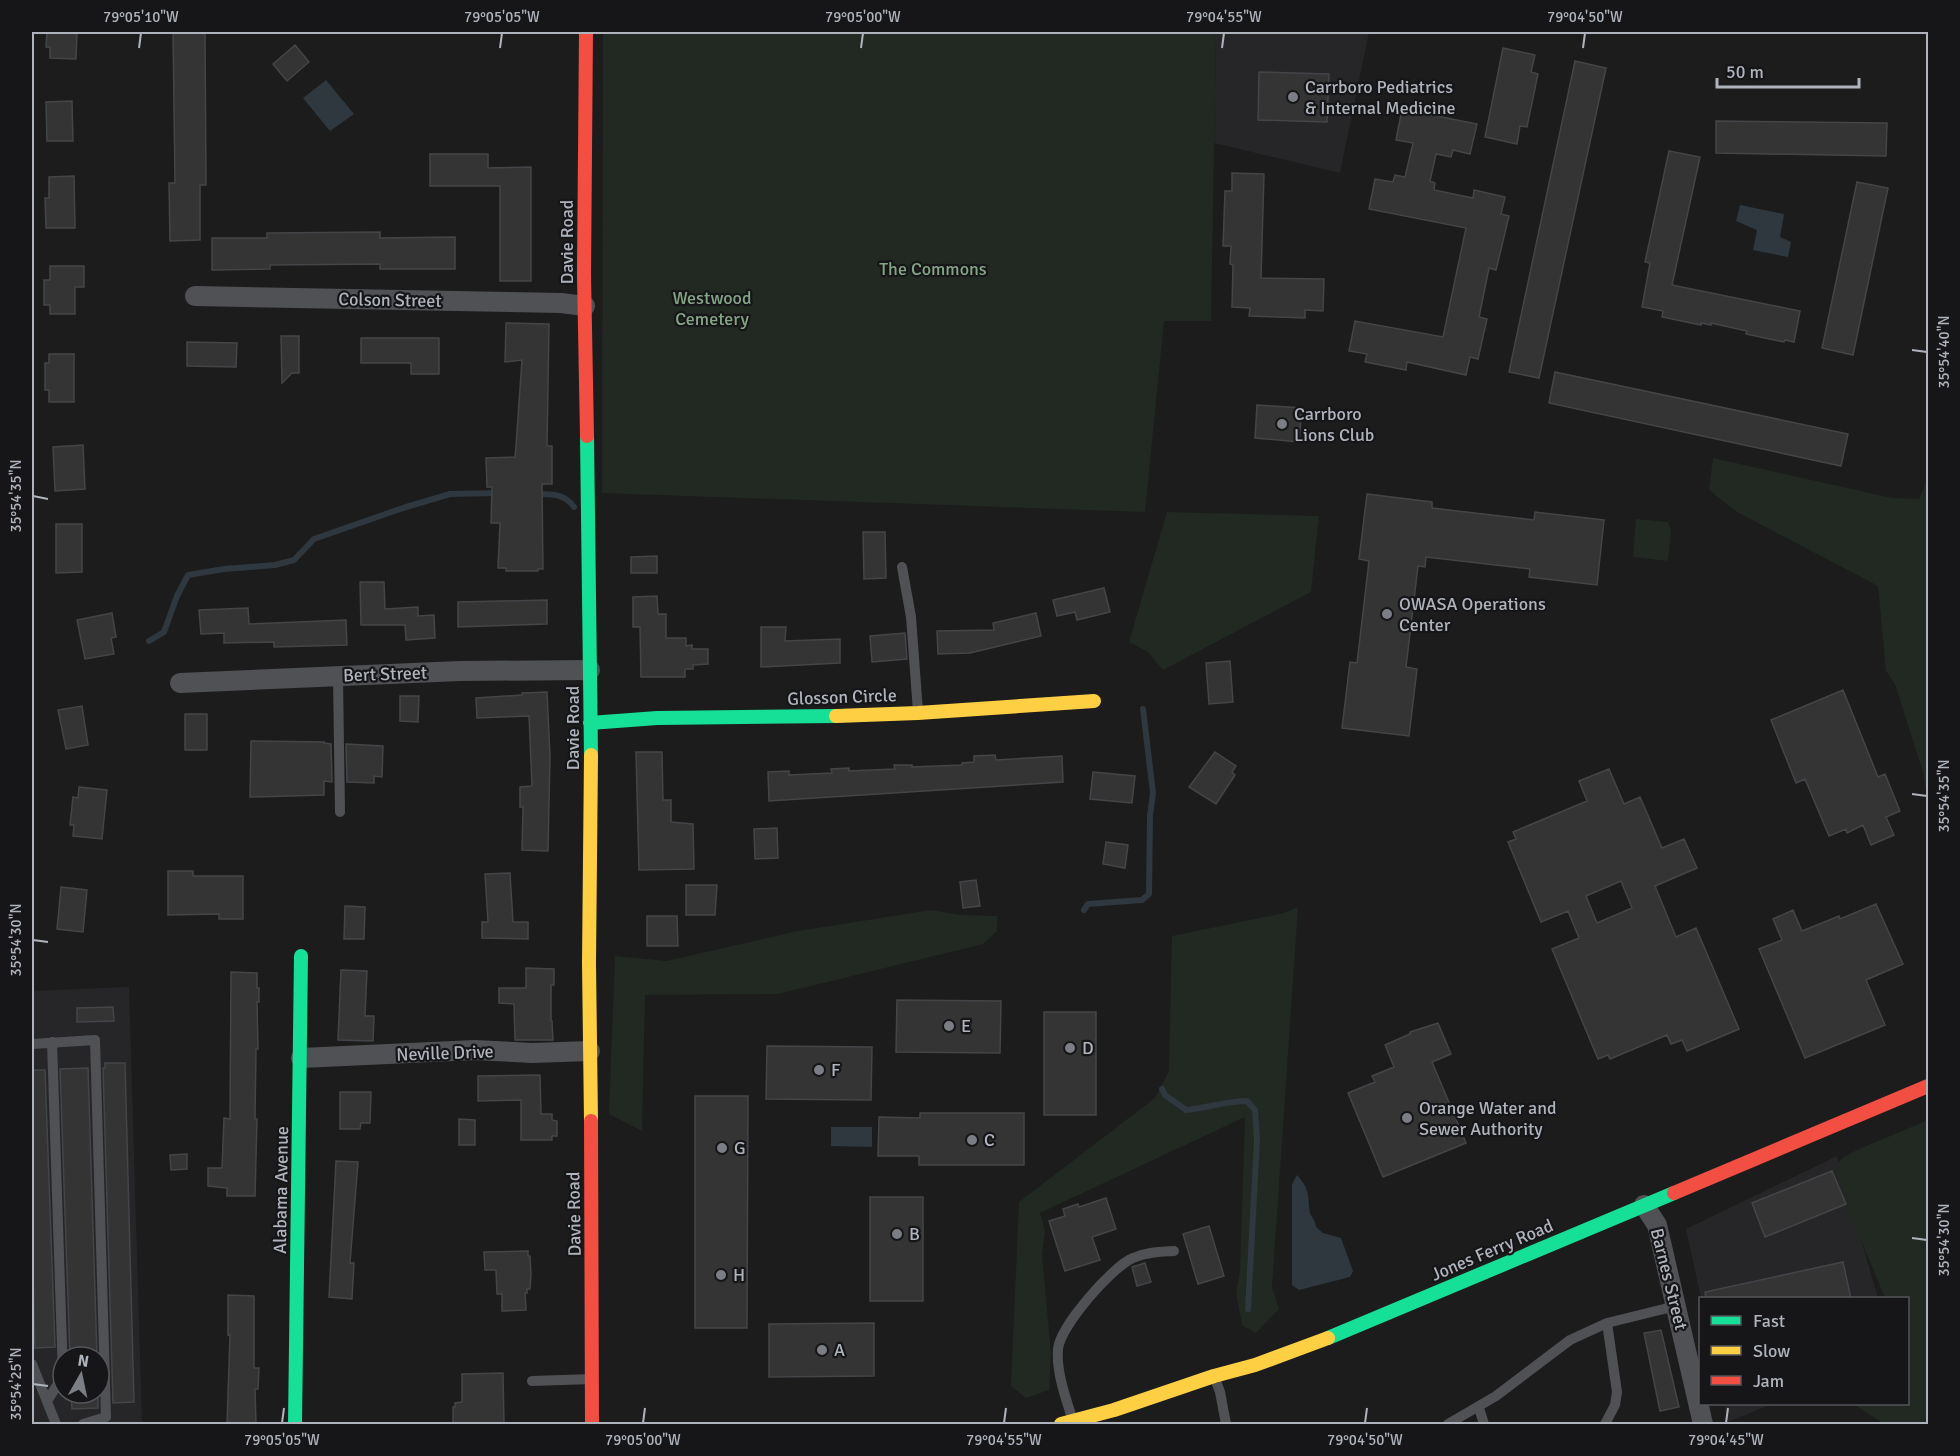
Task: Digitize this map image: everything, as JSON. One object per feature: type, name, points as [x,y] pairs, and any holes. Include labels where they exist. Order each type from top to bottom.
[{"type":"street","name":"Davie Road","points":[[586,32],[585,306],[590,670],[592,1425]]},
{"type":"street","name":"Colson Street","points":[[195,296],[561,303],[585,306]]},
{"type":"street","name":"Bert Street","points":[[180,683],[460,671],[590,670]]},
{"type":"street","name":"Glosson Circle","points":[[590,723],[657,718],[790,717],[918,712],[1094,701]]},
{"type":"street","name":"Alabama Avenue","points":[[296,1425],[301,956]]},
{"type":"street","name":"Neville Drive","points":[[301,1059],[475,1050],[532,1053],[590,1051]]},
{"type":"street","name":"Jones Ferry Road","points":[[1067,1423],[1255,1365],[1334,1336],[1929,1086]]},
{"type":"street","name":"Barnes Street","points":[[1644,1205],[1658,1226],[1703,1425]]},
{"type":"lane","points":[[902,567],[911,617],[918,712]]},
{"type":"lane","points":[[338,676],[340,812]]},
{"type":"lane","points":[[32,1044],[95,1040],[106,1416],[83,1425]]},
{"type":"lane","points":[[47,1401],[63,1376],[52,1042]]},
{"type":"lane","points":[[1067,1423],[1058,1347],[1068,1324],[1112,1271],[1131,1258],[1151,1252],[1174,1251]]},
{"type":"lane","points":[[1448,1425],[1479,1408],[1570,1340],[1606,1323],[1676,1306]]},
{"type":"lane","points":[[1605,1425],[1615,1405],[1617,1392],[1606,1323]]},
{"type":"lane","points":[[32,1364],[56,1425]]},
{"type":"lane","points":[[1214,1376],[1220,1392],[1226,1425]]},
{"type":"lane","points":[[532,1380],[593,1379]]},
{"type":"lane","points":[[1479,1408],[1484,1425]]},
{"type":"shaded area","points":[[1216,32],[1369,32],[1340,173],[1214,143]]},
{"type":"shaded area","points":[[326,80],[354,114],[330,131],[303,98]]},
{"type":"shaded area","points":[[1740,205],[1784,214],[1780,237],[1791,242],[1788,257],[1753,250],[1757,230],[1736,221]]},
{"type":"shaded area","points":[[129,987],[142,1424],[32,1424],[32,991]]},
{"type":"shaded area","points":[[831,1127],[872,1127],[872,1147],[831,1146]]},
{"type":"shaded area","points":[[1837,1156],[1878,1297],[1701,1297],[1686,1229]]},
{"type":"shaded area","points":[[1297,1175],[1306,1189],[1310,1213],[1316,1227],[1323,1233],[1341,1238],[1353,1271],[1350,1277],[1299,1290],[1292,1285],[1292,1184]]},
{"type":"shaded area","points":[[1724,1405],[1770,1405],[1728,1422]]},
{"type":"green space","name":"The Commons","points":[[603,32],[1216,32],[1211,321],[1164,321],[1145,512],[602,493]]},
{"type":"green space","points":[[1713,458],[1892,498],[1919,499],[1928,478],[1928,803],[1923,772],[1895,684],[1886,671],[1878,586],[1737,512],[1709,490]]},
{"type":"green space","points":[[1167,512],[1319,516],[1311,592],[1163,670],[1148,652],[1129,642]]},
{"type":"green space","points":[[1636,519],[1668,522],[1671,530],[1668,561],[1633,557]]},
{"type":"green space","points":[[1298,907],[1272,1287],[1279,1309],[1256,1333],[1242,1325],[1236,1293],[1240,1271],[1245,1117],[1040,1213],[1045,1231],[1042,1255],[1051,1353],[1049,1390],[1026,1398],[1011,1386],[1019,1202],[1155,1098],[1169,1071],[1172,936],[1284,913]]},
{"type":"green space","points":[[931,910],[960,915],[997,916],[997,931],[983,944],[778,994],[645,995],[642,1131],[609,1114],[615,956],[667,961],[798,931]]},
{"type":"green space","points":[[1928,1120],[1928,1424],[1884,1424],[1855,1405],[1909,1405],[1909,1297],[1885,1297],[1860,1238],[1849,1219],[1846,1211],[1848,1201],[1835,1168],[1842,1158]]},
{"type":"building","points":[[47,32],[77,32],[76,59],[50,58],[50,47],[46,47]]},
{"type":"building","points":[[173,32],[205,32],[206,185],[200,185],[200,240],[170,241],[169,183],[175,183]]},
{"type":"building","points":[[295,45],[309,62],[287,81],[273,64]]},
{"type":"building","points":[[1503,48],[1535,55],[1531,72],[1538,74],[1527,127],[1520,126],[1517,144],[1485,137]]},
{"type":"building","points":[[1575,61],[1606,68],[1539,378],[1509,372]]},
{"type":"building","name":"Carrboro Pediatrics & Internal Medicine","points":[[1259,72],[1329,74],[1327,122],[1258,120]]},
{"type":"building","points":[[72,101],[73,141],[47,141],[46,102]]},
{"type":"building","points":[[1402,109],[1477,124],[1470,154],[1453,150],[1451,157],[1436,154],[1430,181],[1435,183],[1434,190],[1473,198],[1474,190],[1505,197],[1501,214],[1509,216],[1496,270],[1489,268],[1479,317],[1487,319],[1478,359],[1470,357],[1466,375],[1407,362],[1406,370],[1365,362],[1367,354],[1349,351],[1355,321],[1443,337],[1466,228],[1369,209],[1375,179],[1393,182],[1395,175],[1405,177],[1413,143],[1396,140]]},
{"type":"building","points":[[1716,121],[1887,123],[1886,156],[1716,153]]},
{"type":"building","points":[[1669,151],[1700,157],[1672,285],[1800,311],[1794,342],[1746,334],[1747,331],[1711,323],[1711,325],[1701,323],[1701,325],[1662,317],[1663,311],[1642,307],[1650,263],[1645,262]]},
{"type":"building","points":[[430,154],[488,154],[488,168],[531,167],[531,281],[500,281],[500,186],[430,186]]},
{"type":"building","points":[[1232,173],[1264,174],[1261,278],[1324,279],[1323,311],[1305,310],[1305,318],[1249,316],[1250,308],[1232,307],[1231,246],[1223,246],[1225,191],[1232,191]]},
{"type":"building","points":[[74,176],[75,228],[46,228],[45,198],[49,198],[49,177]]},
{"type":"building","points":[[1857,182],[1888,188],[1853,355],[1822,348]]},
{"type":"building","points":[[380,232],[380,238],[455,237],[455,269],[380,269],[380,264],[270,265],[270,269],[212,270],[212,238],[267,238],[267,233]]},
{"type":"building","points":[[50,266],[84,266],[84,287],[75,287],[75,314],[50,314],[50,305],[44,305],[44,280],[50,280]]},
{"type":"building","points":[[506,323],[549,324],[547,446],[552,446],[552,484],[542,484],[543,569],[538,569],[538,571],[506,571],[506,568],[498,568],[500,523],[491,523],[492,487],[487,487],[486,458],[515,457],[516,446],[522,360],[505,362]]},
{"type":"building","points":[[281,336],[299,336],[299,373],[292,373],[282,383]]},
{"type":"building","points":[[361,338],[439,338],[439,374],[411,374],[411,363],[361,363]]},
{"type":"building","points":[[187,342],[237,343],[236,367],[187,366]]},
{"type":"building","points":[[49,354],[74,354],[74,402],[49,402],[49,390],[45,390],[45,363],[49,363]]},
{"type":"building","points":[[1555,372],[1848,434],[1841,466],[1549,403]]},
{"type":"building","name":"Carrboro Lions Club","points":[[1257,405],[1302,408],[1299,442],[1255,438]]},
{"type":"building","points":[[83,445],[85,489],[55,491],[53,447]]},
{"type":"building","points":[[1367,494],[1432,502],[1432,508],[1534,520],[1535,512],[1604,520],[1597,585],[1529,577],[1530,569],[1426,557],[1425,567],[1418,566],[1406,667],[1417,669],[1409,736],[1342,728],[1350,662],[1357,663],[1369,561],[1359,559]]},
{"type":"building","points":[[56,524],[82,524],[82,572],[56,573]]},
{"type":"building","points":[[863,532],[885,532],[886,578],[864,579]]},
{"type":"building","points":[[657,556],[657,573],[631,573],[631,557]]},
{"type":"building","points":[[360,582],[384,582],[385,609],[418,607],[418,616],[434,615],[435,638],[406,640],[405,625],[361,625]]},
{"type":"building","points":[[1104,588],[1110,612],[1077,620],[1075,612],[1057,616],[1053,600]]},
{"type":"building","points":[[657,596],[658,614],[666,614],[666,638],[686,638],[686,646],[692,645],[692,649],[708,649],[708,664],[693,665],[693,669],[685,669],[685,677],[641,677],[640,627],[633,627],[633,597]]},
{"type":"building","points":[[547,600],[547,624],[458,627],[458,602]]},
{"type":"building","points":[[248,608],[249,624],[346,620],[347,645],[274,647],[274,642],[224,643],[224,633],[201,634],[199,610]]},
{"type":"building","points":[[112,613],[116,637],[111,638],[114,654],[85,659],[77,620]]},
{"type":"building","points":[[1036,613],[1041,636],[970,653],[938,654],[937,631],[994,630],[993,623]]},
{"type":"building","points":[[761,627],[786,627],[785,641],[840,639],[840,663],[761,667]]},
{"type":"building","points":[[905,633],[907,659],[872,662],[870,636]]},
{"type":"building","points":[[1230,661],[1233,702],[1209,704],[1206,663]]},
{"type":"building","points":[[1843,690],[1878,777],[1885,774],[1900,811],[1886,817],[1894,835],[1871,845],[1863,825],[1847,833],[1846,829],[1829,836],[1805,779],[1796,783],[1771,720]]},
{"type":"building","points":[[547,692],[550,757],[548,851],[522,850],[523,807],[520,807],[520,787],[532,786],[529,716],[477,718],[476,698]]},
{"type":"building","points":[[400,696],[419,696],[418,722],[400,721]]},
{"type":"building","points":[[82,706],[88,745],[66,749],[58,710]]},
{"type":"building","points":[[185,714],[207,714],[207,750],[185,750]]},
{"type":"building","points":[[251,741],[331,744],[332,782],[324,781],[324,795],[250,797]]},
{"type":"building","points":[[346,744],[383,746],[382,777],[374,776],[374,783],[347,782]]},
{"type":"building","points":[[636,752],[662,752],[663,800],[671,800],[671,822],[693,824],[694,869],[639,870]]},
{"type":"building","points":[[1215,752],[1236,766],[1232,772],[1235,775],[1216,804],[1189,787]]},
{"type":"building","points":[[995,755],[996,760],[1062,756],[1063,782],[769,801],[768,772],[789,771],[789,775],[832,773],[831,769],[849,768],[849,771],[895,769],[894,765],[912,765],[912,767],[962,765],[962,763],[974,762],[974,756]]},
{"type":"building","points":[[1609,769],[1624,804],[1640,797],[1662,848],[1684,839],[1697,868],[1655,886],[1676,937],[1696,928],[1739,1029],[1687,1051],[1682,1040],[1671,1044],[1667,1035],[1610,1059],[1608,1055],[1598,1059],[1552,949],[1579,938],[1568,911],[1541,922],[1508,842],[1516,839],[1513,832],[1587,801],[1579,781]],"holes":[[[1621,881],[1632,908],[1597,923],[1586,896]]]},
{"type":"building","points":[[1093,772],[1135,776],[1132,803],[1090,799]]},
{"type":"building","points":[[79,787],[107,790],[102,839],[73,836],[74,825],[70,825],[73,797],[78,798]]},
{"type":"building","points":[[777,828],[778,858],[755,859],[754,829]]},
{"type":"building","points":[[1106,842],[1128,845],[1125,868],[1103,864]]},
{"type":"building","points":[[168,871],[193,871],[193,876],[243,876],[243,919],[219,919],[219,914],[168,915]]},
{"type":"building","points":[[510,873],[513,922],[528,922],[528,939],[482,938],[482,922],[488,922],[485,874]]},
{"type":"building","points":[[976,880],[980,906],[963,908],[960,882]]},
{"type":"building","points":[[686,885],[717,885],[715,915],[686,915]]},
{"type":"building","points":[[61,887],[87,890],[83,932],[57,929]]},
{"type":"building","points":[[1876,904],[1903,964],[1866,980],[1885,1025],[1805,1058],[1759,949],[1782,940],[1773,919],[1793,910],[1802,931]]},
{"type":"building","points":[[345,906],[365,907],[364,939],[344,939]]},
{"type":"building","points":[[647,916],[677,916],[678,946],[647,946]]},
{"type":"building","points":[[526,968],[554,969],[554,985],[551,985],[553,1040],[515,1040],[514,1004],[499,1003],[499,988],[526,988]]},
{"type":"building","points":[[341,970],[367,971],[365,1016],[374,1016],[373,1041],[338,1040]]},
{"type":"building","points":[[231,972],[257,973],[257,988],[259,988],[258,1049],[256,1049],[255,1196],[227,1196],[227,1188],[208,1186],[208,1168],[222,1168],[224,1118],[230,1119]]},
{"type":"building","name":"E","points":[[897,1000],[1001,1001],[1000,1053],[896,1052]]},
{"type":"building","points":[[113,1007],[114,1021],[77,1022],[77,1008]]},
{"type":"building","name":"D","points":[[1044,1012],[1096,1012],[1096,1115],[1044,1115]]},
{"type":"building","name":"Orange Water and Sewer Authority","points":[[1438,1023],[1451,1054],[1432,1062],[1466,1143],[1383,1177],[1348,1093],[1375,1082],[1372,1076],[1394,1067],[1385,1045],[1410,1032]]},
{"type":"building","name":"F","points":[[767,1046],[872,1047],[871,1100],[766,1099]]},
{"type":"building","points":[[105,1063],[125,1063],[134,1402],[113,1403],[103,1068],[105,1068]]},
{"type":"building","points":[[88,1068],[97,1345],[70,1345],[60,1069]]},
{"type":"building","points":[[32,1070],[45,1070],[55,1345],[51,1345],[51,1347],[35,1348]]},
{"type":"building","points":[[540,1075],[541,1114],[552,1114],[552,1120],[557,1121],[557,1136],[552,1136],[552,1140],[521,1140],[521,1100],[478,1101],[478,1076]]},
{"type":"building","points":[[340,1092],[371,1092],[370,1123],[361,1123],[360,1129],[340,1129]]},
{"type":"building","points":[[695,1096],[748,1096],[747,1328],[695,1328]]},
{"type":"building","name":"C","points":[[920,1113],[1024,1113],[1024,1165],[919,1165],[919,1156],[878,1156],[879,1117],[920,1118]]},
{"type":"building","points":[[459,1119],[475,1120],[475,1145],[459,1145]]},
{"type":"building","points":[[187,1154],[187,1169],[171,1170],[170,1155]]},
{"type":"building","points":[[336,1161],[358,1162],[350,1263],[354,1263],[352,1299],[329,1297]]},
{"type":"building","points":[[1832,1171],[1846,1204],[1765,1237],[1752,1203]]},
{"type":"building","name":"B","points":[[870,1197],[923,1197],[923,1301],[870,1301]]},
{"type":"building","points":[[1106,1198],[1116,1229],[1092,1237],[1100,1260],[1065,1271],[1049,1221],[1065,1216],[1063,1209],[1078,1204],[1079,1207]]},
{"type":"building","points":[[1209,1226],[1224,1276],[1198,1284],[1183,1234]]},
{"type":"building","points":[[528,1251],[531,1274],[530,1289],[527,1289],[525,1293],[526,1310],[502,1311],[502,1294],[497,1294],[496,1270],[485,1270],[484,1252]]},
{"type":"building","points":[[1843,1262],[1851,1297],[1706,1297],[1705,1292]]},
{"type":"building","points":[[1145,1263],[1151,1282],[1137,1286],[1132,1267]]},
{"type":"building","points":[[228,1295],[254,1296],[254,1368],[259,1368],[258,1389],[255,1389],[256,1425],[227,1425],[230,1335],[228,1335]]},
{"type":"building","name":"A","points":[[874,1323],[874,1376],[769,1377],[769,1324]]},
{"type":"building","points":[[1661,1330],[1679,1407],[1660,1411],[1644,1333]]},
{"type":"building","points":[[503,1373],[504,1425],[453,1424],[453,1407],[455,1403],[462,1402],[462,1374]]},
{"type":"building","points":[[72,1405],[98,1405],[98,1408],[72,1409]]},
{"type":"waterway","points":[[149,641],[164,632],[177,596],[188,575],[224,569],[275,565],[294,560],[314,539],[403,508],[450,494],[498,493]]},
{"type":"waterway","points":[[535,494],[552,494],[562,497],[574,507]]},
{"type":"waterway","points":[[1084,910],[1088,904],[1142,900],[1149,894],[1150,816],[1153,793],[1143,709]]},
{"type":"waterway","points":[[1162,1089],[1165,1095],[1186,1110],[1247,1101],[1255,1110],[1257,1140],[1248,1309]]},
{"type":"traffic: fast","points":[[587,436],[591,755]]},
{"type":"traffic: fast","points":[[590,723],[657,718],[836,716]]},
{"type":"traffic: fast","points":[[295,1424],[301,956]]},
{"type":"traffic: fast","points":[[1328,1338],[1674,1193]]},
{"type":"traffic: slow","points":[[836,716],[1094,701]]},
{"type":"traffic: slow","points":[[591,755],[589,963],[591,1121]]},
{"type":"traffic: slow","points":[[1061,1424],[1114,1410],[1214,1376],[1255,1365],[1328,1338]]},
{"type":"traffic: jam","points":[[586,32],[584,275],[587,436]]},
{"type":"traffic: jam","points":[[1674,1193],[1928,1086]]},
{"type":"traffic: jam","points":[[591,1121],[592,1424]]},
{"type":"place","name":"Carrboro Pediatrics & Internal Medicine","points":[[1293,97]]},
{"type":"place","name":"Carrboro Lions Club","points":[[1282,424]]},
{"type":"place","name":"OWASA Operations Center","points":[[1387,614]]},
{"type":"place","name":"E","points":[[949,1026]]},
{"type":"place","name":"D","points":[[1070,1048]]},
{"type":"place","name":"F","points":[[819,1070]]},
{"type":"place","name":"Orange Water and Sewer Authority","points":[[1407,1118]]},
{"type":"place","name":"C","points":[[972,1140]]},
{"type":"place","name":"G","points":[[722,1148]]},
{"type":"place","name":"B","points":[[897,1234]]},
{"type":"place","name":"H","points":[[721,1275]]},
{"type":"place","name":"A","points":[[822,1350]]},
{"type":"park label","name":"Westwood Cemetery","points":[[712,308]]}]
